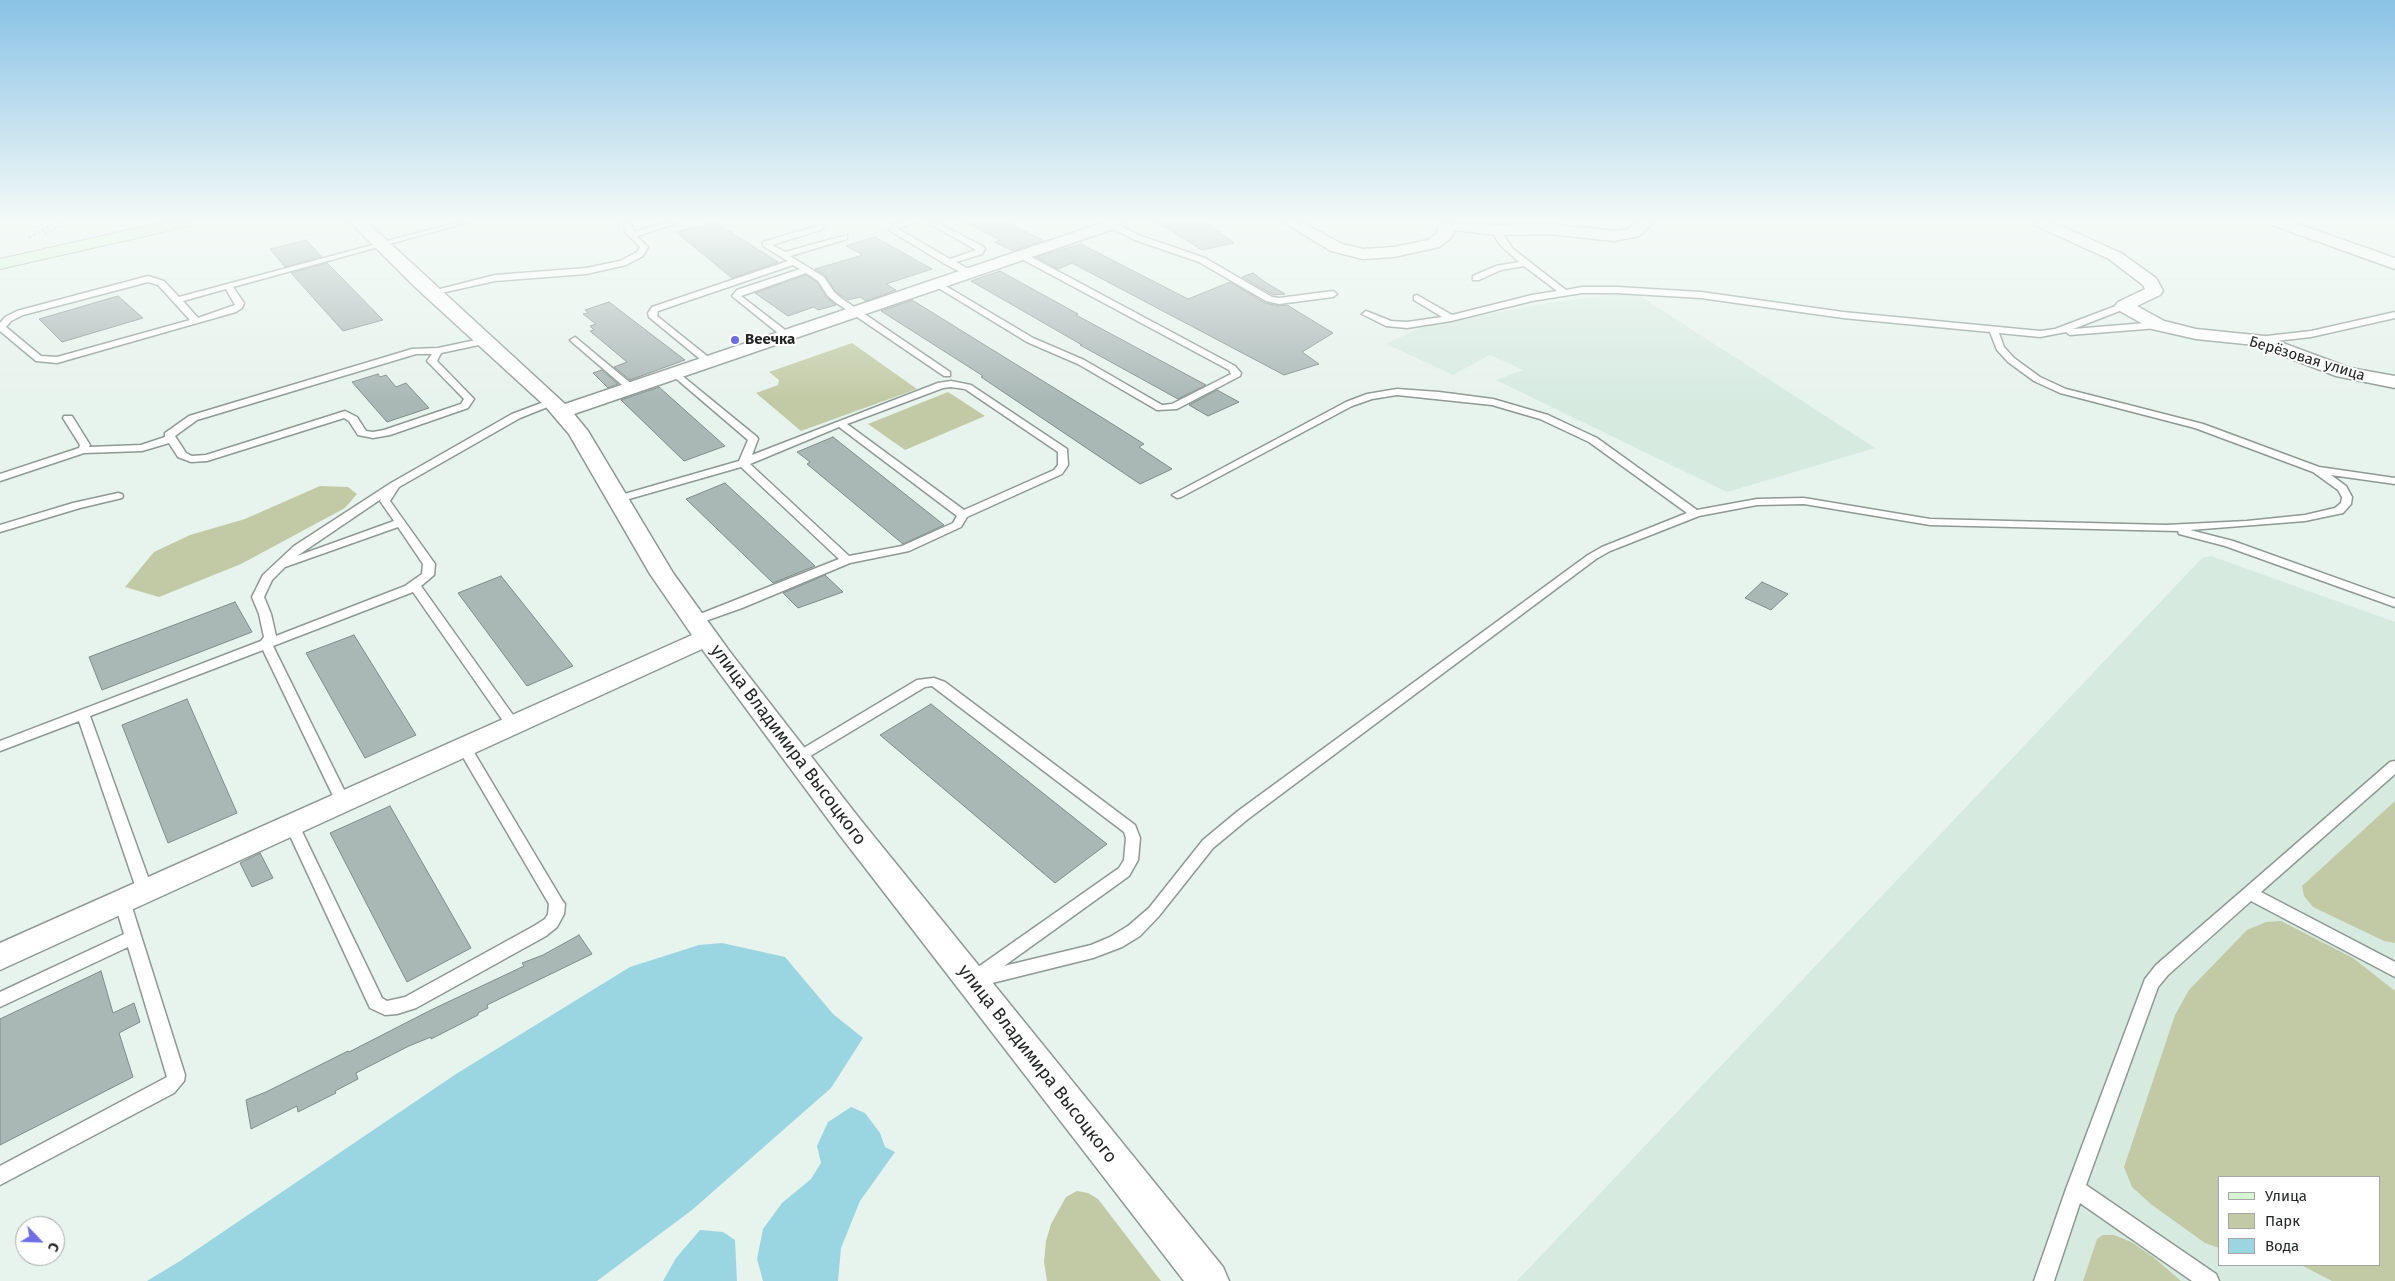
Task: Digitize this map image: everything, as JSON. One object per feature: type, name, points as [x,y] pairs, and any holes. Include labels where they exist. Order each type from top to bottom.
[{"type":"street","name":"улица Владимира Высоцкого","points":[[421,282],[556,407],[588,445],[662,574],[700,629],[796,758],[1209,1281]]},
{"type":"street","points":[[556,407],[631,388],[943,282]]},
{"type":"street","points":[[2124,306],[2154,291],[2153,287],[2147,282]]},
{"type":"street","name":"Берёзовая улица","points":[[2124,306],[2158,325],[2204,335],[2258,340],[2348,374],[2395,382]]},
{"type":"street","points":[[0,957],[513,725],[700,629]]},
{"type":"lane","points":[[134,282],[20,313],[8,318],[1,327],[33,356],[47,361],[221,314],[239,306],[240,302],[228,286]]},
{"type":"lane","points":[[159,282],[196,321]]},
{"type":"lane","points":[[177,300],[243,282]]},
{"type":"lane","points":[[432,292],[478,282]]},
{"type":"lane","points":[[709,362],[654,317],[652,313],[655,308],[734,282]]},
{"type":"lane","points":[[771,282],[740,292],[736,296],[786,335]]},
{"type":"lane","points":[[824,282],[831,294],[947,374]]},
{"type":"lane","points":[[936,284],[1030,340],[1081,362],[1160,408],[1174,406],[1235,376],[1236,373],[1232,368],[1071,282]]},
{"type":"lane","points":[[1238,282],[1269,300],[1279,301],[1333,294]]},
{"type":"lane","points":[[1550,282],[1564,293]]},
{"type":"lane","points":[[1366,314],[1385,323],[1401,326],[1451,318],[1532,298],[1604,289],[1701,295],[1843,315],[2040,334],[2158,325]]},
{"type":"lane","points":[[1417,298],[1451,318]]},
{"type":"lane","points":[[2057,332],[2124,306]]},
{"type":"lane","points":[[2258,340],[2311,334],[2395,315]]},
{"type":"lane","points":[[1994,331],[2004,353],[2022,369],[2050,386],[2080,397],[2199,426],[2317,470],[2395,481]]},
{"type":"lane","points":[[575,340],[631,388]]},
{"type":"lane","points":[[438,351],[432,361],[469,399],[464,406],[386,433],[373,435],[362,433],[353,419],[345,414],[207,458],[191,459],[182,455],[170,439],[169,435],[193,418],[415,351],[438,351],[485,341]]},
{"type":"lane","points":[[675,373],[753,439],[743,463]]},
{"type":"lane","points":[[618,499],[743,463],[775,448],[941,385],[968,387],[1063,451],[1063,466],[1058,472],[963,515],[956,525],[905,548],[847,560],[738,605],[700,629]]},
{"type":"lane","points":[[1176,495],[1350,404],[1370,396],[1397,392],[1439,394],[1493,402],[1544,416],[1593,440],[1695,514]]},
{"type":"lane","points":[[266,644],[270,637],[265,614],[258,597],[267,578],[277,566],[320,532],[395,485],[516,416],[556,407]]},
{"type":"lane","points":[[68,418],[85,446],[83,450]]},
{"type":"lane","points":[[840,423],[963,515]]},
{"type":"lane","points":[[0,478],[83,450],[142,448],[170,439]]},
{"type":"lane","points":[[743,463],[847,560]]},
{"type":"lane","points":[[971,981],[1093,951],[1116,942],[1134,931],[1154,912],[1208,844],[1243,815],[1592,557],[1606,549],[1695,514],[1718,508],[1757,502],[1804,502],[1930,522],[2166,528],[2247,524],[2305,518],[2340,511],[2346,504],[2347,497],[2342,488],[2317,470]]},
{"type":"lane","points":[[0,746],[415,586],[428,575],[429,564],[385,501],[395,485]]},
{"type":"lane","points":[[0,529],[77,505],[118,496]]},
{"type":"lane","points":[[277,566],[399,523]]},
{"type":"lane","points":[[2166,528],[2230,543],[2395,603]]},
{"type":"lane","points":[[415,586],[513,725]]},
{"type":"lane","points":[[266,644],[343,802]]},
{"type":"lane","points":[[796,758],[922,683],[934,682],[1130,829],[1133,838],[1131,860],[1124,872],[971,981]]},
{"type":"lane","points":[[0,1176],[168,1088],[176,1075],[133,937],[134,896],[83,714]]},
{"type":"lane","points":[[292,825],[376,1004],[385,1008],[410,1003],[540,931],[550,923],[556,914],[556,904],[464,747]]},
{"type":"lane","points":[[2044,1281],[2075,1189],[2151,984],[2162,970],[2395,766]]},
{"type":"lane","points":[[2249,893],[2395,970]]},
{"type":"lane","points":[[0,1000],[133,937]]},
{"type":"lane","points":[[2075,1189],[2209,1281]]},
{"type":"shaded area","points":[[1634,292],[1875,448],[1727,492],[1496,380],[1523,370],[1490,355],[1453,375],[1386,344],[1424,326],[1548,303]]},
{"type":"shaded area","points":[[2211,556],[2395,622],[2395,1281],[1517,1281],[2202,558]]},
{"type":"green space","points":[[852,343],[917,389],[801,431],[756,393],[778,385],[779,380],[769,372]]},
{"type":"green space","points":[[948,392],[985,416],[905,450],[868,424]]},
{"type":"green space","points":[[320,486],[348,487],[357,494],[345,508],[241,564],[159,597],[125,587],[154,552],[190,535],[245,519]]},
{"type":"green space","points":[[2395,801],[2395,943],[2384,941],[2313,907],[2304,896],[2302,886]]},
{"type":"green space","points":[[2281,921],[2353,958],[2395,991],[2395,1281],[2332,1281],[2303,1266],[2380,1266],[2380,1176],[2218,1176],[2218,1248],[2205,1243],[2152,1205],[2132,1187],[2124,1167],[2175,1015],[2189,990],[2247,930],[2266,922]]},
{"type":"green space","points":[[1077,1191],[1088,1193],[1098,1199],[1161,1281],[1047,1281],[1044,1262],[1046,1241],[1051,1224],[1066,1197]]},
{"type":"green space","points":[[2103,1235],[2114,1235],[2131,1242],[2152,1256],[2181,1281],[2083,1281],[2097,1239]]},
{"type":"water","points":[[722,943],[785,957],[833,1014],[863,1038],[831,1088],[692,1210],[597,1281],[147,1281],[180,1261],[456,1074],[630,967],[699,945]]},
{"type":"water","points":[[851,1107],[865,1113],[880,1133],[885,1147],[895,1152],[860,1201],[841,1248],[838,1281],[763,1281],[757,1259],[763,1229],[782,1203],[811,1179],[821,1163],[817,1146],[828,1122]]},
{"type":"water","points":[[700,1230],[723,1232],[735,1240],[737,1281],[663,1281],[676,1258]]},
{"type":"building","points":[[299,282],[345,282],[383,320],[343,331]]},
{"type":"building","points":[[787,282],[817,282],[826,297],[836,305],[818,310],[814,307],[788,316],[755,293]]},
{"type":"building","points":[[829,282],[893,282],[886,284],[896,290],[866,301],[860,297],[848,300],[835,291]]},
{"type":"building","points":[[972,282],[1020,282],[1078,314],[1076,315],[1206,385],[1178,399],[1080,345],[1082,345]]},
{"type":"building","points":[[1108,282],[1154,282],[1188,299],[1230,282],[1265,303],[1279,306],[1287,305],[1333,333],[1302,352],[1319,364],[1284,375]]},
{"type":"building","points":[[1250,282],[1265,282],[1285,294],[1273,295]]},
{"type":"building","points":[[118,296],[143,318],[62,342],[39,319]]},
{"type":"building","points":[[912,300],[1144,444],[1139,447],[1172,469],[1140,484],[981,377],[983,376],[881,311]]},
{"type":"building","points":[[609,302],[685,360],[630,380],[614,367],[627,362],[590,331],[594,330],[590,326],[596,324],[583,314],[588,313],[585,310]]},
{"type":"building","points":[[602,370],[618,384],[608,388],[593,373]]},
{"type":"building","points":[[378,374],[380,377],[386,375],[396,387],[406,383],[429,408],[387,422],[352,382]]},
{"type":"building","points":[[659,387],[725,446],[684,461],[621,400]]},
{"type":"building","points":[[1217,390],[1239,402],[1208,416],[1189,405]]},
{"type":"building","points":[[833,437],[944,525],[903,544],[807,464],[810,462],[797,452]]},
{"type":"building","points":[[725,483],[815,566],[773,583],[686,499]]},
{"type":"building","points":[[825,575],[843,592],[798,608],[783,593]]},
{"type":"building","points":[[501,576],[573,666],[527,686],[458,593]]},
{"type":"building","points":[[1762,582],[1788,594],[1771,610],[1745,598]]},
{"type":"building","points":[[235,602],[252,632],[102,690],[89,657]]},
{"type":"building","points":[[354,635],[416,735],[365,758],[306,653]]},
{"type":"building","points":[[187,699],[237,813],[168,843],[122,725]]},
{"type":"building","points":[[931,704],[1107,844],[1055,883],[880,735]]},
{"type":"building","points":[[390,806],[471,948],[407,982],[330,833]]},
{"type":"building","points":[[260,853],[273,878],[252,887],[240,863]]},
{"type":"building","points":[[579,935],[592,954],[487,1005],[488,1008],[478,1013],[478,1015],[431,1039],[431,1037],[409,1046],[356,1073],[358,1079],[335,1091],[336,1093],[298,1112],[297,1106],[251,1129],[246,1100],[524,966],[522,963],[543,955]]},
{"type":"building","points":[[101,971],[113,1013],[134,1003],[140,1022],[119,1033],[133,1077],[0,1145],[0,1019]]},
{"type":"place","name":"Веечка","points":[[735,340]]}]
